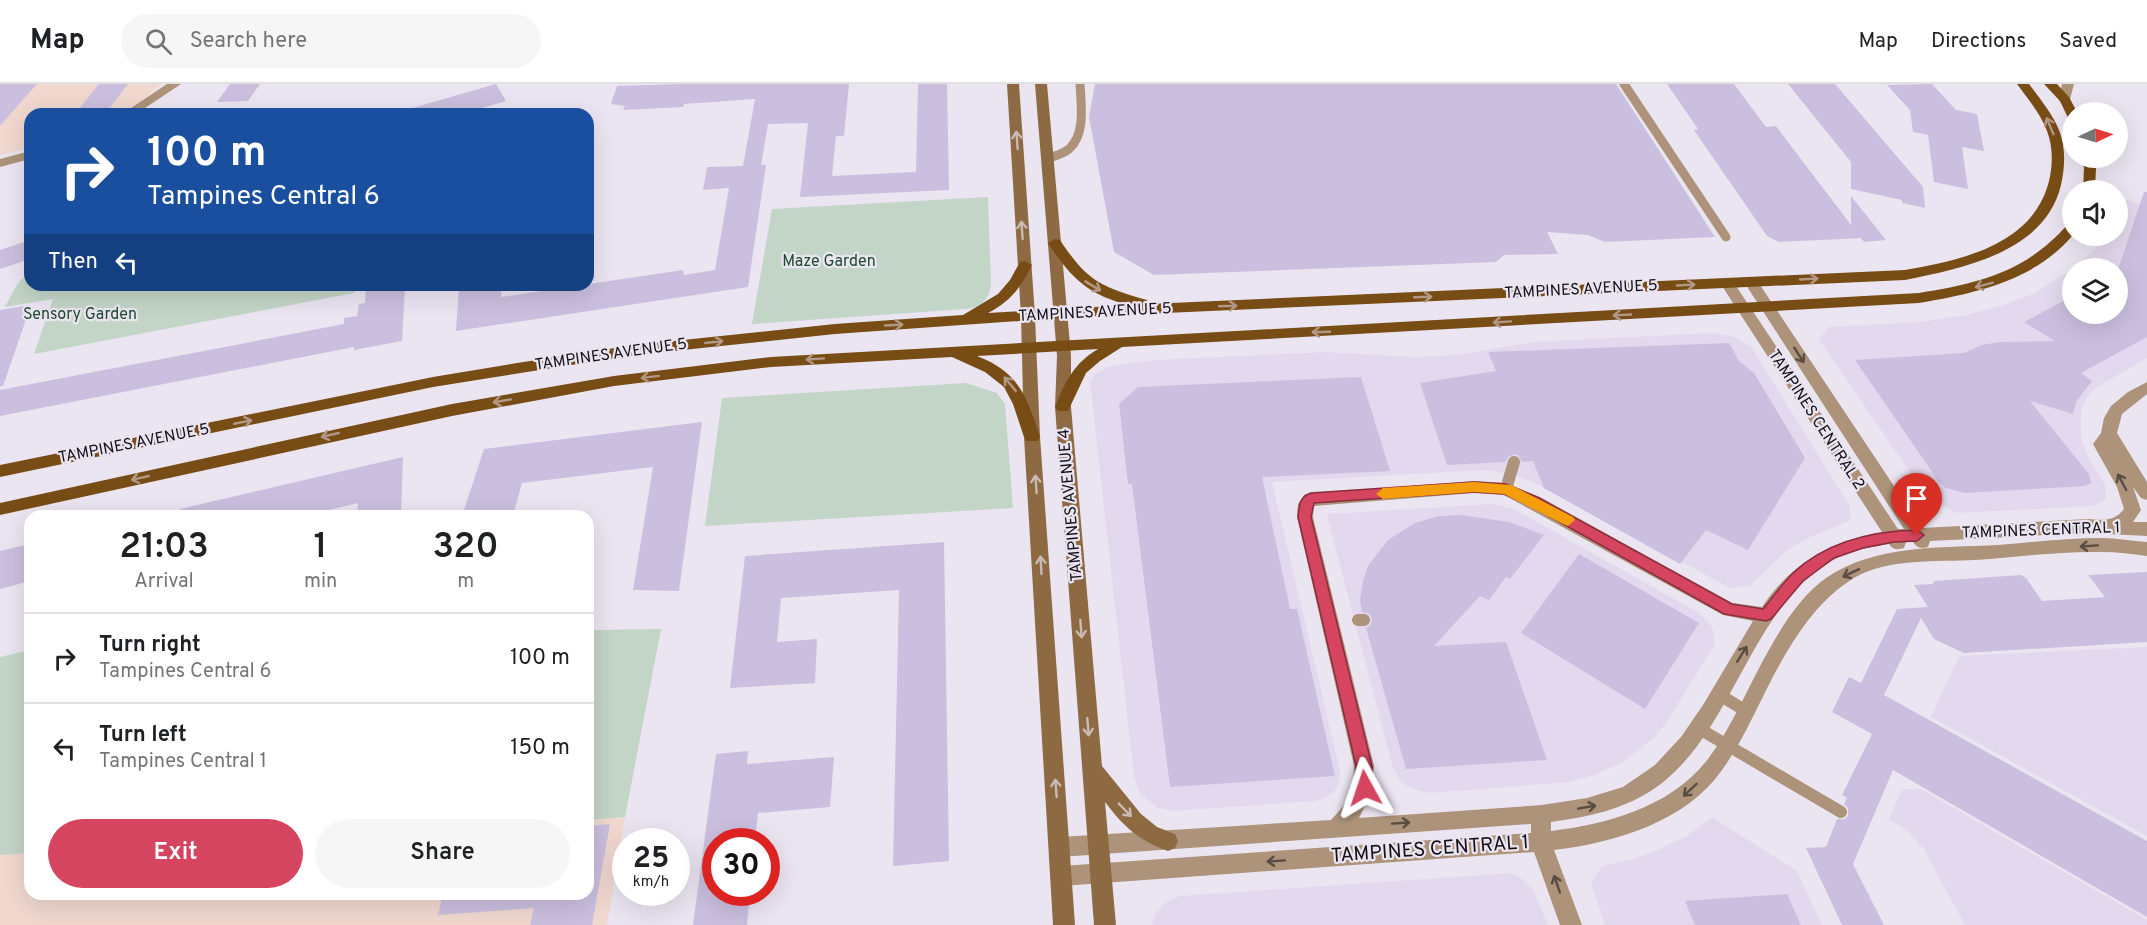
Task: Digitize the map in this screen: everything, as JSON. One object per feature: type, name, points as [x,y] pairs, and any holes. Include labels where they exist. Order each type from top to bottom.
[{"type":"main road","name":"TAMPINES AVENUE 4","points":[[1013,84],[1028,316],[1032,437],[1064,925]]},
{"type":"main road","name":"TAMPINES AVENUE 4","points":[[1041,84],[1060,314],[1063,407],[1105,925]]},
{"type":"main road","name":"TAMPINES AVENUE 5","points":[[0,471],[433,382],[538,364],[635,350],[835,329],[1169,308],[1905,275],[1932,270],[1985,255],[2023,234],[2041,217],[2050,204],[2057,183],[2059,154],[2053,130],[2043,110],[2023,84]]},
{"type":"main road","points":[[2050,84],[2065,100]]},
{"type":"main road","name":"TAMPINES AVENUE 5","points":[[0,509],[387,423],[614,381],[771,362],[1919,298],[1965,291],[1999,281],[2037,262],[2062,242]]},
{"type":"main road","points":[[1055,243],[1072,269],[1087,284],[1123,299],[1169,308]]},
{"type":"main road","points":[[952,322],[971,316],[999,302],[1014,287],[1025,264]]},
{"type":"main road","points":[[1063,407],[1072,381],[1081,367],[1115,347],[1140,341]]},
{"type":"main road","points":[[951,352],[998,371],[1008,381],[1019,396],[1032,437]]},
{"type":"main road","points":[[1091,767],[1108,792],[1150,834],[1168,842]]},
{"type":"street","points":[[138,108],[161,95],[174,84]]},
{"type":"street","points":[[157,108],[189,84]]},
{"type":"street","points":[[2065,100],[2068,84]]},
{"type":"street","points":[[0,163],[24,157]]},
{"type":"street","name":"TAMPINES CENTRAL 2","points":[[1751,282],[1931,555]]},
{"type":"street","name":"TAMPINES CENTRAL 2","points":[[1727,283],[1907,556]]},
{"type":"street","points":[[2114,526],[2126,519],[2133,510],[2125,487],[2102,444],[2110,435],[2114,415],[2127,400],[2147,387]]},
{"type":"street","points":[[2110,435],[2147,494]]},
{"type":"street","points":[[1337,828],[1354,811],[1365,788],[1364,766],[1305,517],[1306,504],[1311,498],[1474,487],[1506,489],[1534,502],[1729,610],[1766,615]]},
{"type":"street","name":"TAMPINES CENTRAL 1","points":[[1060,847],[1168,842],[1542,814],[1600,805],[1631,793],[1660,773],[1682,752],[1766,615],[1798,577],[1829,554],[1894,536],[2114,526],[2147,529]]},
{"type":"street","name":"TAMPINES CENTRAL 1","points":[[1062,876],[1543,842],[1578,839],[1610,832],[1651,816],[1683,797],[1712,769],[1803,611],[1826,587],[1850,572],[1880,561],[1907,556],[2102,545],[2147,549]]},
{"type":"street","points":[[1542,814],[1539,826],[1543,842],[1571,925]]},
{"type":"lane","points":[[1047,159],[1069,149],[1075,141],[1079,131],[1080,84]]},
{"type":"lane","points":[[1624,84],[1726,237]]},
{"type":"lane","points":[[1506,489],[1514,462]]},
{"type":"lane","points":[[1718,694],[1746,711]]},
{"type":"lane","points":[[1698,728],[1840,812]]},
{"type":"shaded area","points":[[0,84],[161,84],[134,108],[24,108],[24,149],[0,155]]},
{"type":"shaded area","points":[[2128,200],[2147,207],[2147,358],[2094,389],[2081,411],[2081,438],[2087,455],[2105,485],[2106,499],[2094,506],[1956,513],[1928,499],[1819,339],[1829,327],[1919,322],[1967,315],[2033,294],[2062,276],[2062,324],[2128,324],[2128,258],[2085,258],[2097,247],[2128,246]]},
{"type":"shaded area","points":[[1713,333],[1736,337],[1752,348],[1849,505],[1851,516],[1849,521],[1810,537],[1786,551],[1750,586],[1730,588],[1537,484],[1512,474],[1484,470],[1272,482],[1340,771],[1339,783],[1334,792],[1315,801],[1172,811],[1158,808],[1140,794],[1134,777],[1090,382],[1095,374],[1107,367],[1154,360],[1327,352],[1413,357],[1456,355],[1534,342]]},
{"type":"shaded area","points":[[1492,504],[1514,509],[1699,613],[1709,622],[1715,644],[1655,737],[1621,763],[1597,774],[1570,782],[1430,793],[1420,791],[1408,787],[1399,779],[1392,765],[1327,516],[1328,514]]},
{"type":"shaded area","points":[[2147,647],[2147,836],[1931,717],[1959,656]]},
{"type":"shaded area","points":[[1902,789],[1921,789],[2147,920],[2147,925],[1965,925],[1923,848],[1906,830],[1889,819]]},
{"type":"shaded area","points":[[625,817],[623,828],[612,828],[612,895],[607,925],[0,925],[0,841],[24,840],[24,900],[594,900],[594,820]]},
{"type":"shaded area","points":[[1712,817],[1797,871],[1822,925],[1605,925],[1591,883],[1602,866],[1634,859],[1659,849],[1685,837]]},
{"type":"shaded area","points":[[1512,873],[1533,890],[1548,925],[1151,925],[1156,913],[1166,902],[1180,896]]},
{"type":"green space","name":"Maze Garden","points":[[988,197],[991,283],[989,294],[981,304],[966,309],[752,324],[772,209]]},
{"type":"green space","name":"Sensory Garden","points":[[24,278],[24,291],[354,291],[354,293],[34,354],[53,299],[5,307],[18,283]]},
{"type":"green space","points":[[966,383],[997,393],[1005,404],[1013,508],[705,526],[722,398]]},
{"type":"green space","points":[[594,629],[661,629],[625,817],[594,820]]},
{"type":"green space","points":[[24,651],[24,853],[0,855],[0,657]]},
{"type":"building","points":[[0,84],[37,84],[0,126]]},
{"type":"building","points":[[99,84],[128,84],[110,108],[80,108]]},
{"type":"building","points":[[230,84],[260,84],[248,101],[217,102]]},
{"type":"building","points":[[496,84],[506,101],[482,108],[412,108]]},
{"type":"building","points":[[849,84],[844,136],[836,136],[832,176],[916,172],[918,84],[947,84],[949,190],[800,197],[808,123],[768,124],[761,165],[766,165],[748,287],[456,331],[459,291],[502,291],[501,297],[541,291],[594,291],[594,283],[683,270],[684,275],[715,270],[729,188],[703,190],[707,167],[743,166],[755,99],[684,104],[683,107],[623,110],[625,106],[611,104],[617,86]]},
{"type":"building","points":[[1095,84],[1616,84],[1715,237],[1605,242],[1588,235],[1547,232],[1558,254],[1504,255],[1496,262],[1154,275],[1114,252],[1089,117]]},
{"type":"building","points":[[1667,84],[1734,84],[1766,127],[1776,126],[1851,225],[1851,196],[1886,240],[1864,242],[1861,238],[1779,242],[1767,236],[1694,130],[1698,129]]},
{"type":"building","points":[[1788,84],[1835,84],[1923,187],[1925,208],[1902,203],[1902,200],[1851,189],[1851,162]]},
{"type":"building","points":[[1932,84],[1956,110],[1977,114],[1984,151],[1962,147],[1968,189],[1934,182],[1928,135],[1913,132],[1910,110],[1887,85]]},
{"type":"building","points":[[2144,192],[2147,192],[2147,337],[2081,373],[2092,381],[2076,402],[2073,414],[2030,401],[2089,474],[2091,483],[2084,486],[1965,493],[1946,488],[1939,482],[1855,360],[1964,353],[1982,345],[1999,342],[2055,341],[2024,322],[2062,302],[2062,324],[2128,324],[2128,258],[2122,258],[2128,246]]},
{"type":"building","points":[[24,242],[24,261],[0,269],[0,250]]},
{"type":"building","points":[[366,291],[405,291],[402,341],[354,350],[354,347],[0,416],[0,390],[344,324],[344,318],[357,316],[359,304],[365,303]]},
{"type":"building","points":[[31,305],[3,386],[0,386],[0,310]]},
{"type":"building","points":[[1729,343],[1739,361],[1754,373],[1805,458],[1748,550],[1706,530],[1680,564],[1544,488],[1533,461],[1522,462],[1517,454],[1509,456],[1505,462],[1447,465],[1420,383],[1496,371],[1488,352]]},
{"type":"building","points":[[1361,377],[1390,471],[1262,477],[1290,609],[1297,609],[1335,776],[1170,787],[1132,484],[1128,484],[1119,404],[1138,387]]},
{"type":"building","points":[[702,422],[679,591],[633,590],[653,467],[522,483],[515,510],[464,510],[484,449]]},
{"type":"building","points":[[403,457],[401,510],[357,510],[358,503],[329,510],[180,509]]},
{"type":"building","points":[[1462,515],[1509,522],[1544,535],[1510,579],[1506,577],[1489,600],[1480,596],[1434,646],[1506,642],[1547,760],[1406,769],[1366,628],[1371,625],[1372,619],[1369,613],[1362,612],[1360,600],[1363,581],[1368,566],[1388,540],[1415,523],[1439,516]]},
{"type":"building","points":[[944,542],[949,861],[893,866],[899,590],[781,598],[777,642],[817,639],[815,683],[730,688],[745,556]]},
{"type":"building","points":[[24,545],[24,583],[0,589],[0,551]]},
{"type":"building","points":[[1579,554],[1699,623],[1645,709],[1521,633]]},
{"type":"building","points":[[2147,572],[2147,642],[1964,653],[1934,639],[1921,618],[1884,695],[2147,841],[2147,917],[1893,770],[1853,864],[1884,925],[1842,925],[1806,848],[1826,847],[1837,819],[1845,819],[1848,816],[1848,808],[1844,804],[1847,798],[1842,795],[1872,734],[1832,712],[1849,677],[1861,683],[1897,609],[1928,607],[1914,585],[1933,584],[1934,581],[2021,575],[2026,578],[2042,601],[2105,597],[2088,575]]},
{"type":"building","points":[[748,751],[747,764],[834,757],[830,807],[758,813],[756,828],[706,828],[716,754]]},
{"type":"building","points":[[610,824],[592,925],[530,925],[534,908],[438,915],[442,900],[594,900],[594,825]]},
{"type":"building","points":[[702,858],[702,906],[749,906],[747,925],[693,925]]},
{"type":"building","points":[[1787,894],[1801,925],[1695,925],[1685,901]]},
{"type":"slow traffic","points":[[1383,494],[1474,487],[1506,489],[1568,520]]},
{"type":"route","points":[[1365,788],[1364,766],[1305,517],[1306,504],[1311,498],[1474,487],[1506,489],[1534,502],[1729,610],[1766,615],[1798,577],[1829,554],[1894,536],[1917,535]]}]
